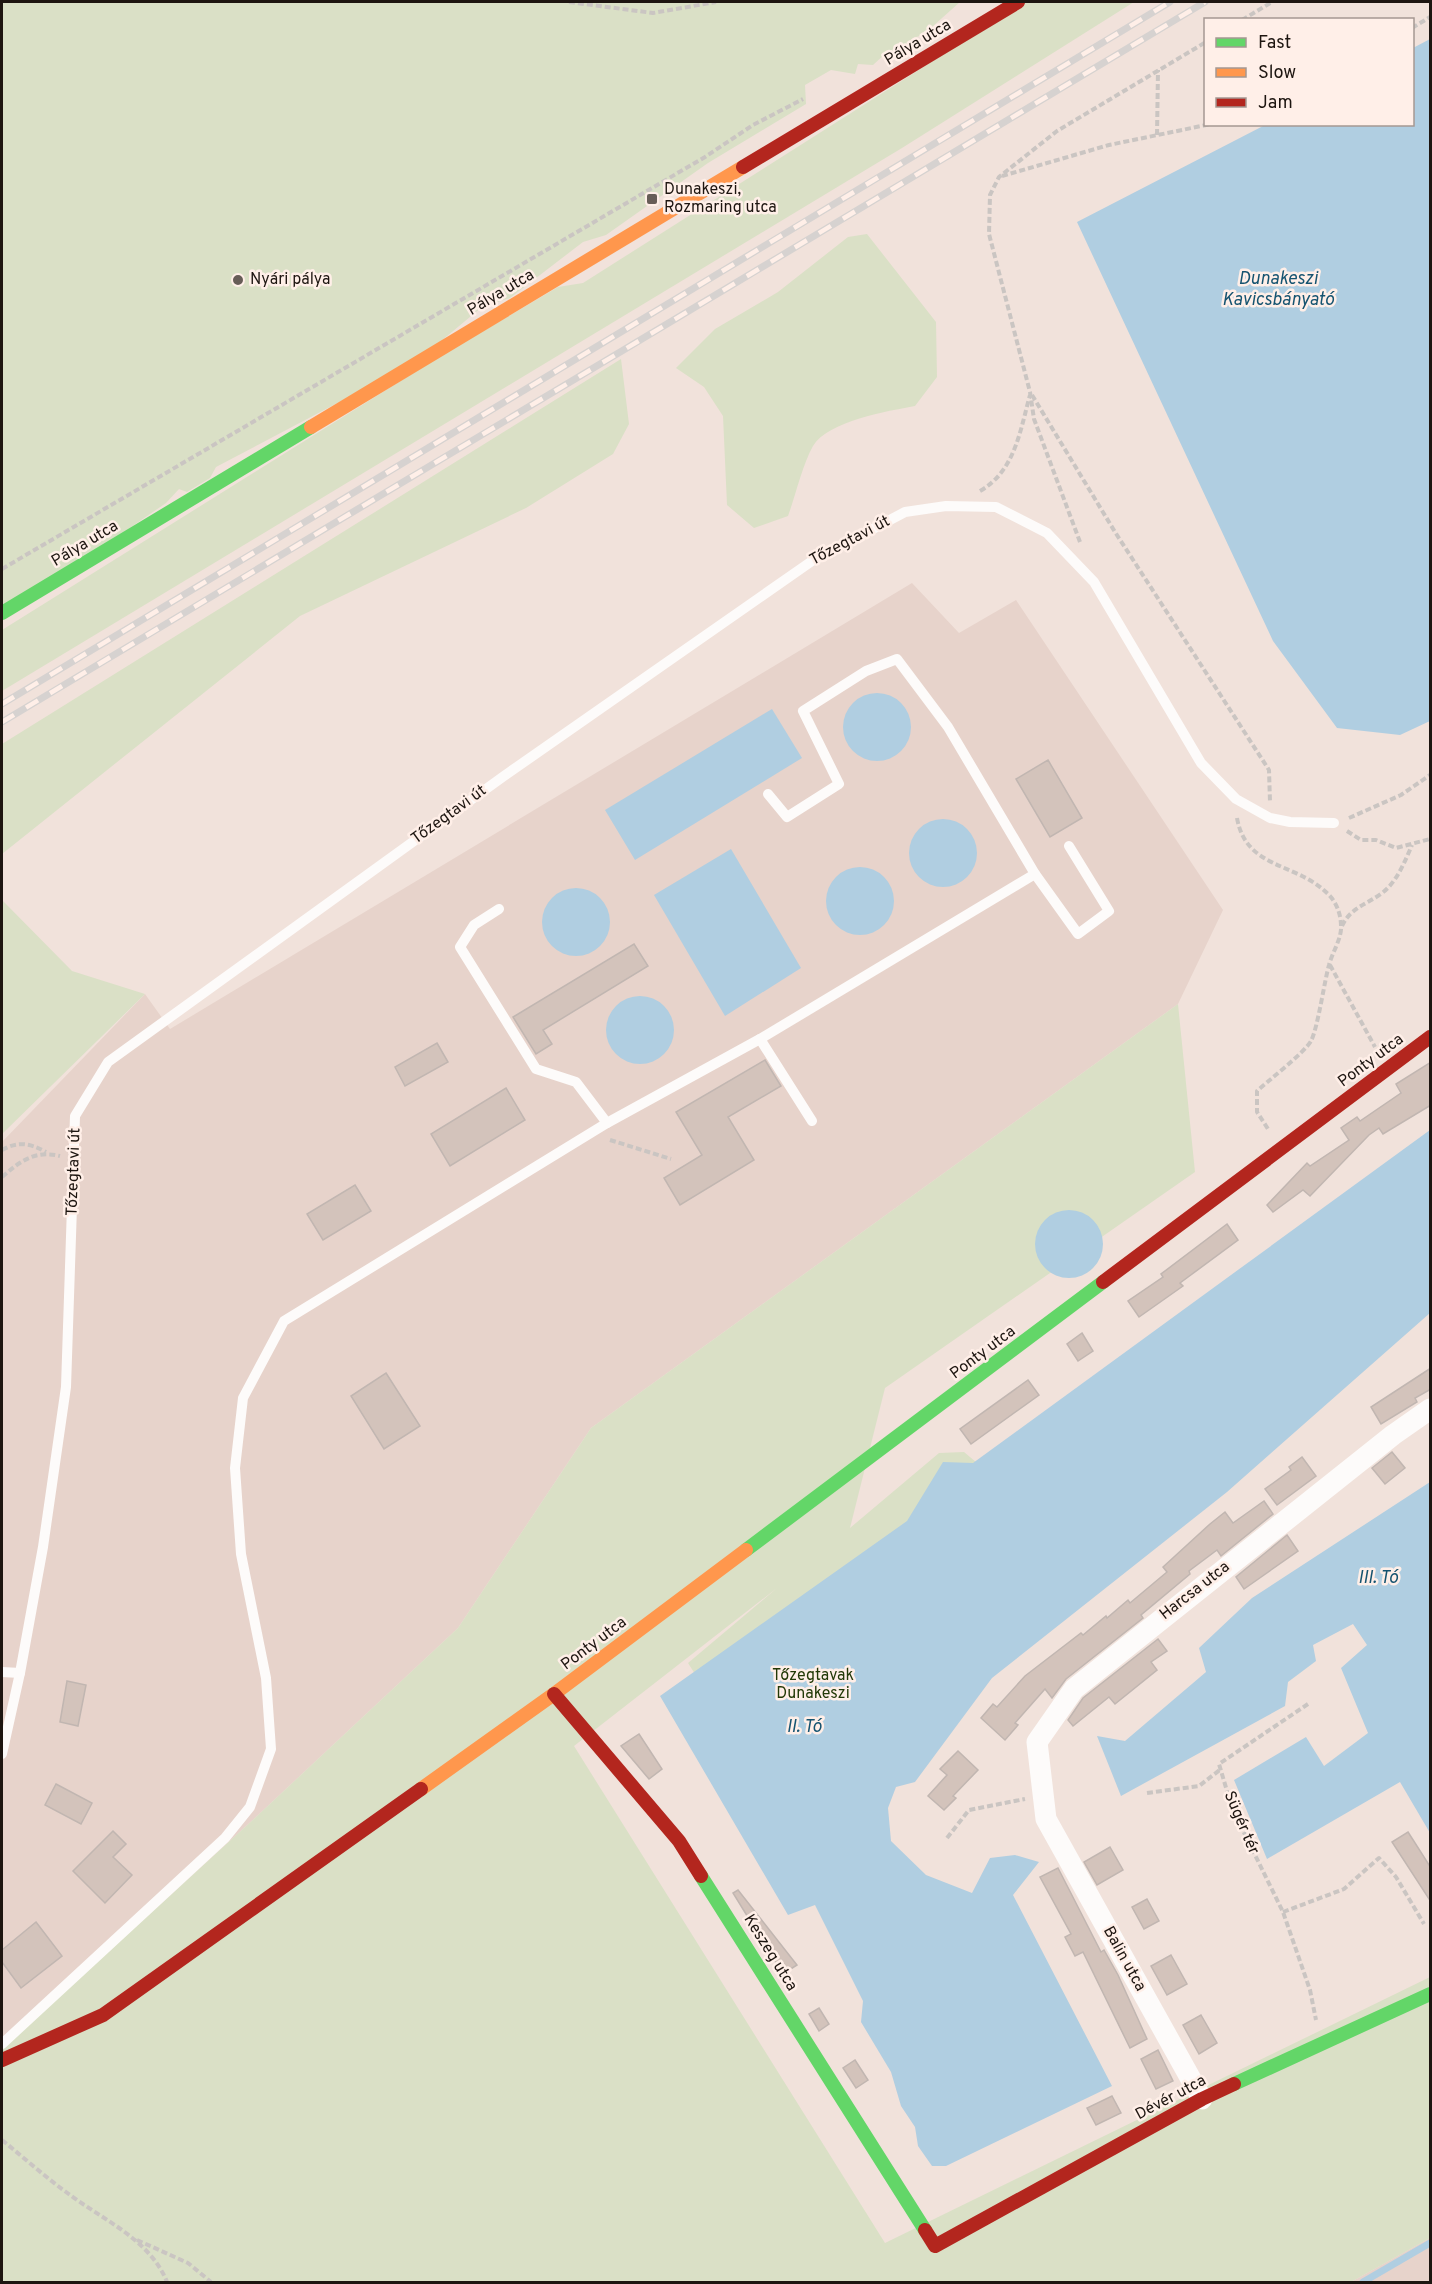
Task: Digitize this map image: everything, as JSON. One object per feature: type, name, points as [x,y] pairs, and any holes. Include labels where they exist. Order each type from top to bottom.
[{"type":"street","name":"Pálya utca","points":[[2,613],[1018,2]]},
{"type":"street","name":"Ponty utca","points":[[2,2060],[103,2015],[554,1694],[1431,1037]]},
{"type":"street","name":"Harcsa utca","points":[[1046,1819],[1037,1742],[1074,1689],[1393,1435],[1431,1409]]},
{"type":"street","name":"Keszeg utca","points":[[554,1694],[679,1841],[935,2246]]},
{"type":"street","name":"Balin utca","points":[[1046,1819],[1202,2099]]},
{"type":"street","name":"Dévér utca","points":[[935,2246],[1202,2099],[1431,1994]]},
{"type":"lane","name":"Tőzegtavi út","points":[[2,1754],[20,1673],[43,1547],[66,1387],[75,1116],[108,1062],[504,776],[812,561],[905,512],[946,506],[996,507],[1047,532],[1094,582],[1201,763],[1236,799],[1270,818],[1290,822],[1334,823]]},
{"type":"lane","points":[[768,794],[787,817],[839,784],[803,711],[866,671],[897,659],[948,728],[1035,874],[1078,934],[1109,911],[1069,846]]},
{"type":"lane","points":[[2,2044],[225,1838],[250,1807],[271,1749],[266,1678],[241,1554],[236,1468],[243,1398],[284,1321],[607,1123],[760,1040],[1035,874]]},
{"type":"lane","points":[[499,909],[474,925],[460,946],[536,1069],[576,1082],[607,1123]]},
{"type":"lane","points":[[760,1040],[812,1121]]},
{"type":"lane","points":[[2,1672],[20,1673]]},
{"type":"path","points":[[569,2],[653,13],[716,2]]},
{"type":"path","points":[[1245,18],[1272,2]]},
{"type":"path","points":[[1414,27],[1431,17]]},
{"type":"path","points":[[1082,550],[1034,419],[1030,392],[989,234],[990,195],[999,177],[1057,131],[1204,43]]},
{"type":"path","points":[[1157,135],[1158,70]]},
{"type":"path","points":[[2,569],[705,157],[762,120],[807,97]]},
{"type":"path","points":[[999,177],[1109,145],[1204,125]]},
{"type":"path","points":[[946,506],[992,484],[1006,468],[1015,449],[1030,392]]},
{"type":"path","points":[[1030,392],[1115,532],[1269,770],[1270,818]]},
{"type":"path","points":[[1334,823],[1401,795],[1431,775]]},
{"type":"path","points":[[1236,799],[1241,835],[1248,847],[1260,857],[1309,879],[1329,894],[1338,908],[1341,928]]},
{"type":"path","points":[[1334,823],[1360,840],[1376,840],[1396,848],[1431,838]]},
{"type":"path","points":[[1281,1150],[1257,1112],[1257,1091],[1311,1041],[1329,964],[1347,916],[1383,893],[1401,870],[1412,845]]},
{"type":"path","points":[[1329,964],[1388,1070]]},
{"type":"path","points":[[592,1134],[671,1159]]},
{"type":"path","points":[[2,1150],[12,1144],[32,1144],[46,1153],[75,1160]]},
{"type":"path","points":[[2,1178],[28,1156],[46,1153]]},
{"type":"path","name":"Sügér tér","points":[[1308,1704],[1287,1721],[1219,1764],[1232,1808],[1283,1912],[1310,1990],[1321,2044]]},
{"type":"path","points":[[1148,1793],[1198,1786],[1221,1769]]},
{"type":"path","points":[[947,1838],[969,1810],[1044,1796]]},
{"type":"path","points":[[1283,1912],[1344,1889],[1378,1858],[1396,1877],[1424,1924]]},
{"type":"path","points":[[2,2140],[66,2193],[134,2239],[188,2263],[211,2283]]},
{"type":"path","points":[[134,2239],[148,2253],[167,2283]]},
{"type":"shaded area","points":[[912,583],[959,633],[1016,600],[1223,910],[1178,1004],[591,1428],[458,1628],[2,2049],[2,1142],[145,994],[170,1029]]},
{"type":"shaded area","points":[[1430,2238],[1430,2282],[1351,2282]]},
{"type":"green space","name":"Nyári pálya","points":[[2,2],[960,2],[923,35],[913,38],[904,47],[885,54],[873,65],[858,64],[855,74],[831,70],[805,85],[806,104],[708,163],[606,235],[583,242],[510,298],[482,307],[417,361],[216,467],[210,478],[187,492],[179,489],[166,503],[2,616]]},
{"type":"green space","points":[[1026,2],[1134,2],[902,148],[2,691],[2,630],[439,357],[558,287],[583,283]]},
{"type":"green space","points":[[867,234],[936,322],[937,377],[915,406],[860,418],[831,430],[821,437],[813,446],[806,462],[788,516],[754,528],[727,505],[723,416],[704,387],[676,368],[715,329],[778,292],[848,237]]},
{"type":"green space","points":[[621,359],[629,424],[613,454],[526,508],[300,616],[2,854],[2,744]]},
{"type":"green space","points":[[2,900],[72,971],[145,994],[2,1134]]},
{"type":"green space","name":"Tőzegtavak Dunakeszi","points":[[1178,1004],[1195,1172],[885,1388],[850,1528],[939,1453],[964,1452],[1038,1514],[812,1857],[688,1663],[777,1588],[574,1746],[885,2243],[1430,1977],[1430,2238],[1351,2282],[2,2282],[2,2049],[458,1628],[591,1428]]},
{"type":"water","name":"Dunakeszi Kavicsbányató","points":[[1430,39],[1430,721],[1400,735],[1337,728],[1273,641],[1077,222],[1263,126],[1414,126],[1414,47]]},
{"type":"water","points":[[870,693],[884,693],[896,698],[906,708],[911,727],[906,746],[896,756],[884,761],[870,761],[858,756],[848,746],[843,734],[843,720],[848,708],[858,698]]},
{"type":"water","points":[[772,709],[802,758],[635,860],[605,810]]},
{"type":"water","points":[[936,819],[950,819],[962,824],[972,834],[977,853],[972,872],[962,882],[950,887],[936,887],[924,882],[914,872],[909,860],[909,846],[914,834],[924,824]]},
{"type":"water","points":[[731,849],[801,968],[725,1016],[654,895]]},
{"type":"water","points":[[853,867],[867,867],[879,872],[889,882],[894,901],[889,920],[879,930],[867,935],[853,935],[841,930],[831,920],[826,908],[826,894],[831,882],[841,872]]},
{"type":"water","points":[[569,888],[583,888],[595,893],[605,903],[610,922],[605,941],[595,951],[583,956],[569,956],[557,951],[547,941],[542,929],[542,915],[547,903],[557,893]]},
{"type":"water","points":[[633,996],[647,996],[659,1001],[669,1011],[674,1030],[669,1049],[659,1059],[647,1064],[633,1064],[621,1059],[611,1049],[606,1037],[606,1023],[611,1011],[621,1001]]},
{"type":"water","name":"II. Tó","points":[[1430,1130],[1430,1313],[1227,1492],[992,1678],[915,1782],[896,1787],[888,1808],[891,1841],[926,1875],[972,1893],[990,1858],[1015,1855],[1039,1862],[1013,1895],[1112,2086],[946,2166],[932,2166],[918,2146],[915,2127],[901,2106],[891,2072],[861,2022],[863,2001],[815,1905],[788,1915],[660,1696],[907,1521],[943,1462],[973,1463]]},
{"type":"water","points":[[1062,1210],[1076,1210],[1088,1215],[1098,1225],[1103,1244],[1098,1263],[1088,1273],[1076,1278],[1062,1278],[1050,1273],[1040,1263],[1035,1251],[1035,1237],[1040,1225],[1050,1215]]},
{"type":"water","name":"III. Tó","points":[[1430,1482],[1430,1833],[1400,1782],[1267,1859],[1234,1780],[1306,1737],[1324,1766],[1368,1733],[1341,1668],[1367,1645],[1353,1624],[1313,1645],[1316,1661],[1288,1682],[1285,1706],[1121,1796],[1097,1736],[1125,1741],[1206,1672],[1199,1648],[1252,1598]]},
{"type":"building","points":[[1048,760],[1082,818],[1050,837],[1016,779]]},
{"type":"building","points":[[634,944],[648,966],[543,1030],[552,1044],[536,1054],[513,1017]]},
{"type":"building","points":[[437,1043],[448,1062],[405,1086],[395,1067]]},
{"type":"building","points":[[765,1060],[781,1086],[728,1117],[754,1160],[680,1205],[664,1178],[702,1155],[676,1112]]},
{"type":"building","points":[[1431,1062],[1431,1105],[1383,1134],[1379,1128],[1369,1135],[1310,1196],[1303,1190],[1273,1212],[1267,1205],[1307,1163],[1310,1166],[1349,1140],[1341,1128],[1357,1117],[1360,1121],[1401,1093],[1396,1084]]},
{"type":"building","points":[[506,1088],[525,1120],[450,1166],[431,1134]]},
{"type":"building","points":[[355,1185],[371,1211],[323,1240],[307,1214]]},
{"type":"building","points":[[1227,1224],[1238,1240],[1180,1283],[1183,1286],[1139,1317],[1128,1301],[1163,1277],[1161,1274]]},
{"type":"building","points":[[1082,1333],[1093,1351],[1078,1361],[1067,1344]]},
{"type":"building","points":[[1431,1368],[1431,1389],[1415,1398],[1417,1402],[1381,1424],[1371,1407]]},
{"type":"building","points":[[386,1373],[420,1426],[384,1449],[351,1396]]},
{"type":"building","points":[[1028,1380],[1039,1395],[971,1444],[960,1429]]},
{"type":"building","points":[[1392,1452],[1405,1468],[1385,1484],[1372,1468]]},
{"type":"building","points":[[1302,1457],[1316,1476],[1277,1505],[1265,1489],[1291,1470],[1289,1467]]},
{"type":"building","points":[[1264,1501],[1273,1514],[1221,1556],[1217,1550],[1189,1571],[1190,1574],[1141,1615],[1143,1618],[1066,1679],[1052,1698],[1045,1689],[1015,1723],[1018,1725],[1005,1740],[981,1718],[993,1704],[997,1707],[1025,1676],[1081,1633],[1083,1635],[1106,1616],[1107,1618],[1128,1600],[1130,1603],[1167,1572],[1163,1567],[1225,1512],[1233,1523]]},
{"type":"building","points":[[1287,1535],[1298,1551],[1244,1589],[1236,1577]]},
{"type":"building","points":[[1158,1639],[1167,1651],[1151,1662],[1157,1670],[1115,1704],[1109,1697],[1073,1726],[1068,1720],[1083,1698]]},
{"type":"building","points":[[67,1681],[86,1685],[78,1726],[60,1722]]},
{"type":"building","points":[[639,1734],[662,1769],[649,1779],[621,1746]]},
{"type":"building","points":[[958,1751],[978,1770],[953,1796],[956,1798],[944,1810],[928,1796],[947,1775],[940,1769]]},
{"type":"building","points":[[56,1784],[92,1803],[81,1824],[45,1805]]},
{"type":"building","points":[[113,1831],[126,1844],[113,1857],[132,1875],[105,1903],[73,1871]]},
{"type":"building","points":[[1408,1832],[1431,1868],[1431,1902],[1392,1842]]},
{"type":"building","points":[[1110,1847],[1123,1870],[1097,1885],[1084,1862]]},
{"type":"building","points":[[1058,1868],[1101,1952],[1104,1950],[1118,1975],[1147,2039],[1130,2048],[1083,1952],[1075,1956],[1065,1937],[1071,1934],[1040,1877]]},
{"type":"building","points":[[738,1890],[797,1965],[783,1974],[733,1893]]},
{"type":"building","points":[[1147,1899],[1159,1921],[1144,1929],[1132,1907]]},
{"type":"building","points":[[36,1922],[62,1956],[21,1988],[2,1962],[2,1950]]},
{"type":"building","points":[[1171,1955],[1187,1984],[1167,1995],[1151,1966]]},
{"type":"building","points":[[819,2008],[829,2024],[819,2031],[809,2014]]},
{"type":"building","points":[[1201,2015],[1217,2043],[1199,2054],[1183,2025]]},
{"type":"building","points":[[1158,2050],[1173,2081],[1156,2089],[1141,2059]]},
{"type":"building","points":[[855,2060],[868,2080],[856,2088],[843,2068]]},
{"type":"building","points":[[1112,2096],[1121,2113],[1096,2125],[1087,2108]]},
{"type":"waterway","points":[[1363,2282],[1430,2243]]},
{"type":"railway","points":[[2,704],[1170,2]]},
{"type":"railway","points":[[2,722],[1205,2]]},
{"type":"traffic: fast","points":[[2,613],[311,427]]},
{"type":"traffic: fast","points":[[746,1550],[1103,1282]]},
{"type":"traffic: fast","points":[[701,1876],[925,2230]]},
{"type":"traffic: fast","points":[[1234,2084],[1430,1994]]},
{"type":"traffic: slow","points":[[311,427],[743,167]]},
{"type":"traffic: slow","points":[[421,1789],[554,1694],[746,1550]]},
{"type":"traffic: jam","points":[[743,167],[1018,2]]},
{"type":"traffic: jam","points":[[1103,1282],[1430,1037]]},
{"type":"traffic: jam","points":[[554,1694],[679,1841],[701,1876]]},
{"type":"traffic: jam","points":[[2,2060],[103,2015],[421,1789]]},
{"type":"traffic: jam","points":[[925,2230],[935,2246],[1202,2099],[1234,2084]]},
{"type":"place","name":"Dunakeszi, Rozmaring utca","points":[[652,199]]},
{"type":"place","name":"Nyári pálya","points":[[238,280]]}]
